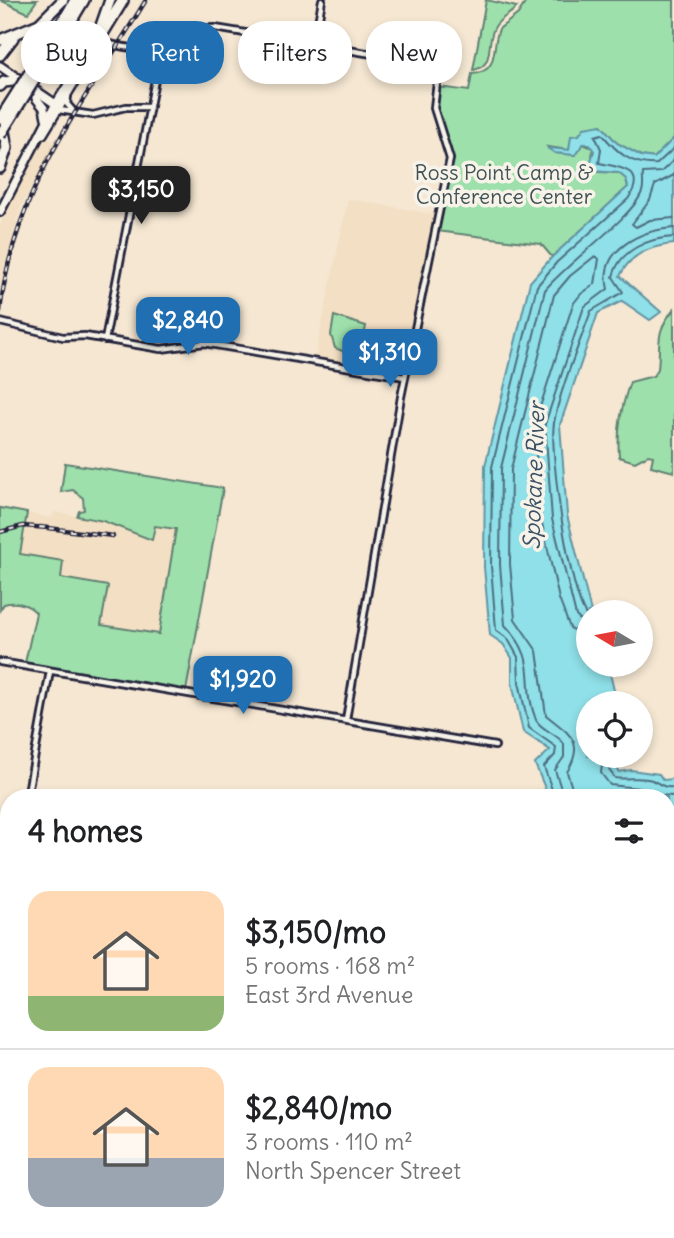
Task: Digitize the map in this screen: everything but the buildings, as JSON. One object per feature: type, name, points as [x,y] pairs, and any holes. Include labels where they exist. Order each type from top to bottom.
[{"type":"highway","points":[[0,40],[39,24],[63,0]]},
{"type":"highway","points":[[0,135],[72,13],[75,0]]},
{"type":"highway","points":[[0,119],[72,13],[84,0]]},
{"type":"highway","points":[[104,21],[110,0]]},
{"type":"highway","points":[[0,55],[8,43],[20,33]]},
{"type":"highway","points":[[0,86],[4,82],[13,81]]},
{"type":"highway","points":[[0,113],[7,143],[0,168]]},
{"type":"main road","points":[[111,21],[123,0]]},
{"type":"main road","points":[[0,66],[57,107]]},
{"type":"main road","points":[[0,72],[36,98],[57,107]]},
{"type":"main road","points":[[34,146],[72,84]]},
{"type":"main road","points":[[47,98],[65,95],[74,84]]},
{"type":"main road","points":[[36,98],[46,110],[46,121]]},
{"type":"main road","points":[[0,212],[46,121],[57,107]]},
{"type":"street","points":[[319,21],[323,0]]},
{"type":"street","points":[[346,720],[405,377],[450,159],[434,108],[439,65],[352,52]]},
{"type":"street","points":[[105,340],[154,84]]},
{"type":"street","points":[[65,95],[68,105],[75,113]]},
{"type":"street","points":[[57,107],[93,116],[126,107],[149,107]]},
{"type":"street","points":[[0,322],[63,337],[105,340],[161,349],[196,342],[405,377]]},
{"type":"street","points":[[0,662],[495,746]]},
{"type":"street","points":[[29,789],[50,671]]},
{"type":"shaded area","points":[[45,135],[56,143],[21,206],[0,287],[0,226],[28,164]]},
{"type":"shaded area","points":[[348,199],[437,215],[405,377],[314,362]]},
{"type":"shaded area","points":[[55,512],[103,521],[151,540],[155,525],[176,528],[158,635],[101,625],[61,578],[19,554],[27,513],[51,518]]},
{"type":"green space","points":[[0,0],[37,0],[28,13]]},
{"type":"green space","points":[[486,0],[517,7],[496,25],[485,64],[473,70]]},
{"type":"green space","name":"Ross Point Camp & Conference Center","points":[[527,0],[674,0],[674,138],[654,158],[641,156],[617,143],[601,125],[581,132],[569,150],[548,147],[555,153],[575,155],[583,144],[593,148],[592,156],[599,172],[619,173],[626,179],[628,187],[552,257],[541,244],[436,231],[452,155],[436,111],[438,87],[469,91],[472,74],[487,69],[491,64],[499,29],[518,14]]},
{"type":"green space","points":[[674,309],[674,472],[651,466],[653,456],[648,455],[635,462],[619,457],[619,437],[620,419],[630,382],[653,376],[658,369],[661,331]]},
{"type":"green space","points":[[334,316],[366,326],[360,358],[335,348],[331,335]]},
{"type":"green space","points":[[65,463],[223,488],[186,691],[25,663],[36,613],[30,607],[18,603],[4,604],[0,610],[0,508],[27,513],[20,554],[63,561],[61,578],[108,586],[101,625],[159,634],[176,529],[155,526],[152,540],[103,521],[77,516],[79,511],[84,510],[83,498],[73,490],[61,492]]},
{"type":"water","name":"Spokane River","points":[[601,125],[617,143],[641,156],[654,158],[674,138],[674,244],[642,253],[624,268],[620,276],[661,312],[650,320],[622,301],[598,313],[560,425],[567,515],[588,600],[576,600],[576,677],[611,677],[614,691],[576,691],[576,768],[618,768],[619,772],[631,770],[659,774],[663,780],[674,779],[674,789],[545,789],[535,764],[550,750],[523,732],[512,683],[512,658],[503,644],[490,635],[484,567],[485,466],[530,282],[552,257],[628,187],[626,179],[619,173],[592,171],[590,164],[594,151],[589,144],[583,144],[575,155],[555,153],[547,148],[569,150],[571,136],[579,135],[584,128]]},
{"type":"railway","points":[[0,311],[8,265],[36,184],[76,111],[146,0]]},
{"type":"railway","points":[[0,532],[23,526],[48,528]]},
{"type":"railway","points":[[40,527],[113,536]]}]
